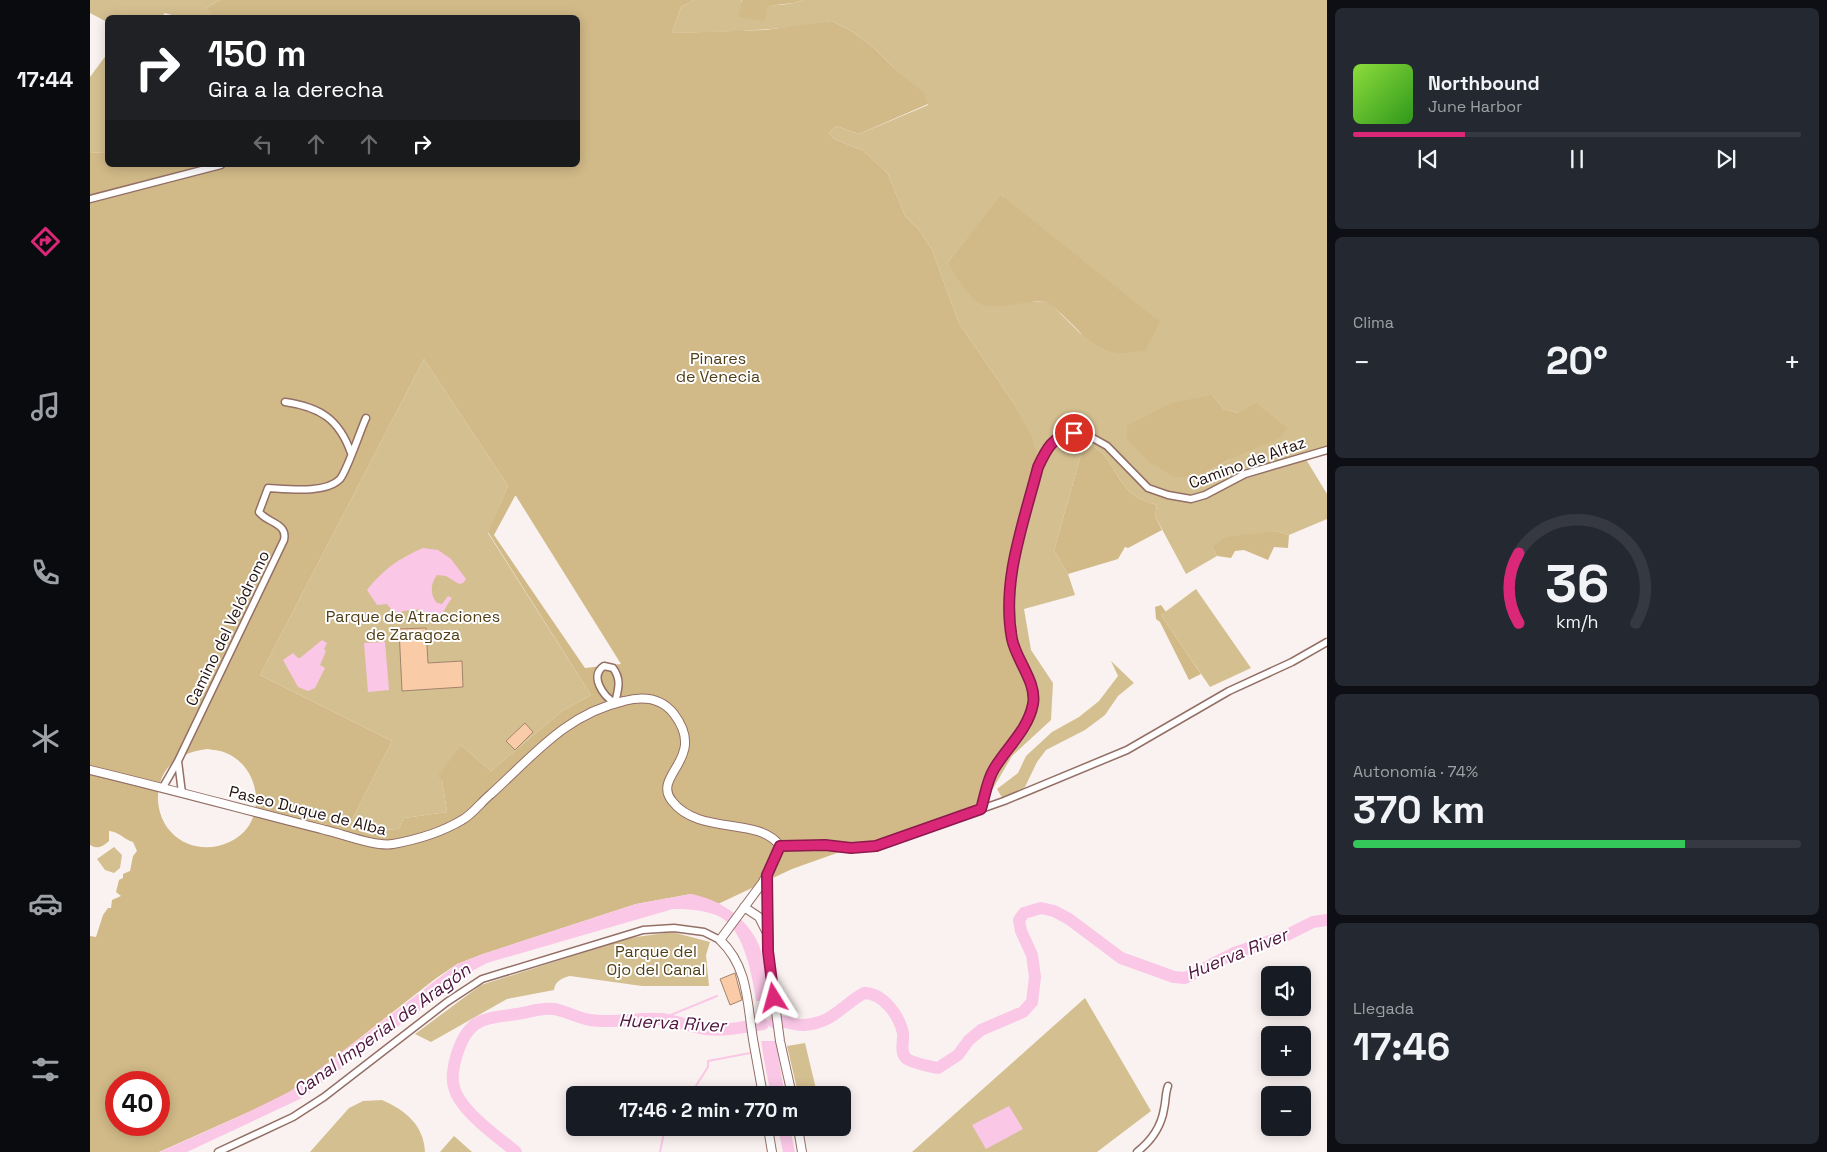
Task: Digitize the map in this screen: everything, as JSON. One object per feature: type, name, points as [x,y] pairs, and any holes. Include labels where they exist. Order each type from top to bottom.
[{"type":"street","points":[[90,199],[213,167]]},
{"type":"street","points":[[285,402],[304,405],[325,414],[339,427],[351,453]]},
{"type":"street","points":[[351,453],[366,418]]},
{"type":"street","name":"Camino de Alfaz","points":[[981,809],[993,770],[1024,727],[1033,703],[1031,685],[1012,640],[1009,609],[1010,586],[1016,551],[1038,467],[1052,442],[1064,434],[1084,433],[1107,446],[1148,488],[1168,495],[1191,499],[1205,496],[1245,474],[1327,450]]},
{"type":"street","name":"Camino del Velódromo","points":[[163,788],[178,761],[284,539],[284,532],[280,526],[259,512],[268,488],[302,491],[328,486],[340,480],[351,453]]},
{"type":"street","points":[[720,940],[767,875],[780,846],[825,845],[851,848],[876,846],[981,809],[1127,750],[1229,691],[1292,662],[1327,642]]},
{"type":"street","points":[[609,666],[613,668],[619,679],[614,703],[604,695],[596,676],[601,668],[609,666]]},
{"type":"street","points":[[601,708],[604,695]]},
{"type":"street","name":"Paseo Duque de Alba","points":[[90,770],[376,842],[395,843],[436,831],[464,819],[554,736],[576,719],[614,703],[638,698],[654,699],[669,708],[679,722],[686,739],[685,752],[667,782],[666,788],[671,800],[694,817],[711,823],[760,832],[772,837],[780,846]]},
{"type":"street","points":[[178,761],[182,793]]},
{"type":"street","points":[[767,875],[768,937],[774,998],[780,1040],[790,1086]]},
{"type":"street","points":[[742,910],[760,917],[768,937]]},
{"type":"street","points":[[218,1152],[293,1117],[324,1097],[447,1002],[482,979],[643,930],[674,928],[704,932],[720,940],[728,948],[746,987],[761,1086]]},
{"type":"street","points":[[1137,1152],[1150,1142],[1162,1118],[1164,1095],[1168,1086]]},
{"type":"street","points":[[769,1136],[772,1152]]},
{"type":"street","points":[[799,1136],[802,1152]]},
{"type":"green space","points":[[90,0],[220,0],[206,8],[214,15],[172,15],[165,13],[163,15],[105,15],[105,21],[90,13]]},
{"type":"green space","name":"Pinares de Venecia","points":[[220,0],[694,0],[681,7],[672,33],[765,30],[832,21],[853,32],[874,48],[924,93],[928,104],[859,134],[836,126],[829,133],[834,139],[864,151],[888,174],[905,216],[920,231],[932,250],[959,323],[1013,402],[1036,448],[1038,467],[1010,586],[1012,640],[1033,703],[1024,727],[993,770],[981,809],[891,842],[851,848],[792,869],[718,904],[691,894],[636,904],[457,964],[291,1091],[269,1103],[159,1152],[90,1152],[90,936],[96,937],[103,915],[108,908],[111,908],[112,900],[121,896],[116,892],[119,880],[123,878],[123,874],[130,871],[133,856],[137,851],[133,842],[112,831],[109,831],[109,841],[102,846],[90,845],[90,153],[105,152],[105,167],[580,167],[580,15],[213,15],[206,8]],"holes":[[[424,359],[508,486],[488,532],[591,695],[562,711],[491,771],[461,745],[438,776],[442,780],[447,812],[404,818],[399,829],[379,830],[351,822],[392,741],[260,675]],[[516,496],[621,664],[585,668],[494,535]],[[207,749],[221,751],[236,758],[250,775],[256,796],[253,817],[248,827],[231,841],[211,847],[189,844],[171,832],[165,824],[159,805],[159,785],[168,768],[183,756]]]},
{"type":"green space","points":[[694,0],[742,0],[741,2],[772,5],[795,3],[803,0],[1327,0],[1327,450],[1304,456],[1327,494],[1327,519],[1289,535],[1276,531],[1212,547],[1217,556],[1186,574],[1155,516],[1157,505],[1131,493],[1119,479],[1103,454],[1098,449],[1084,444],[1054,550],[1068,574],[1075,595],[1024,609],[1031,650],[1053,683],[1051,720],[1012,756],[981,809],[1012,640],[1010,586],[1036,448],[1013,402],[959,323],[932,250],[920,231],[905,216],[888,174],[864,151],[834,139],[829,133],[836,126],[859,134],[928,105],[924,94],[874,48],[853,32],[832,21],[772,29],[672,33],[681,7]],"holes":[[[1002,195],[1081,334],[1052,305],[1044,301],[1029,302],[948,262]],[[1212,395],[1224,409],[1238,413],[1230,459],[1198,477]]]},
{"type":"green space","points":[[742,0],[803,0],[767,6],[765,21],[738,17]]},
{"type":"green space","points":[[105,57],[105,152],[90,153],[90,77]]},
{"type":"green space","points":[[1001,195],[1160,322],[1145,351],[1117,353],[1106,350],[1087,338],[1062,314],[1044,301],[985,306],[974,299],[948,262]]},
{"type":"green space","name":"Parque de Atracciones de Zaragoza","points":[[424,359],[508,486],[488,533],[591,695],[562,711],[491,771],[461,745],[442,780],[447,812],[404,818],[399,829],[379,830],[351,822],[392,741],[260,675]]},
{"type":"green space","points":[[1212,395],[1224,409],[1238,413],[1256,403],[1287,428],[1280,438],[1230,459],[1198,477],[1175,477],[1149,462],[1127,439],[1127,426],[1171,403]]},
{"type":"green space","points":[[1084,444],[1098,449],[1103,454],[1119,479],[1131,493],[1157,505],[1155,516],[1162,530],[1128,548],[1125,547],[1118,559],[1068,574],[1054,550]]},
{"type":"green space","points":[[1276,531],[1289,535],[1288,548],[1274,547],[1268,560],[1244,550],[1235,551],[1231,558],[1217,556],[1212,547],[1226,537]]},
{"type":"green space","points":[[1196,589],[1251,668],[1210,687],[1161,615]]},
{"type":"green space","points":[[1161,605],[1166,612],[1161,615],[1201,674],[1189,680],[1160,622],[1156,619],[1155,607]]},
{"type":"green space","points":[[1111,661],[1134,683],[1118,696],[1105,715],[1085,730],[1046,750],[1037,762],[1025,787],[1004,801],[997,789],[1018,773],[1026,756],[1052,732],[1079,717],[1099,701],[1118,676]]},
{"type":"green space","points":[[114,847],[122,855],[120,868],[114,873],[105,870],[97,859]]},
{"type":"green space","name":"Parque del Ojo del Canal","points":[[672,932],[710,942],[706,955],[709,986],[642,986],[570,976],[559,980],[554,990],[507,999],[431,1042],[415,1034],[481,985],[629,938]]},
{"type":"green space","points":[[1085,998],[1151,1111],[1097,1152],[912,1152]]},
{"type":"green space","points":[[805,1043],[815,1086],[796,1086],[787,1046]]},
{"type":"green space","points":[[382,1100],[405,1114],[417,1126],[424,1142],[425,1152],[310,1152],[349,1108],[363,1101]]},
{"type":"green space","points":[[454,1136],[472,1152],[440,1152]]},
{"type":"water","points":[[423,548],[438,550],[451,559],[466,579],[463,583],[459,584],[446,576],[437,575],[432,586],[435,600],[437,603],[442,604],[448,596],[452,598],[439,619],[424,620],[421,609],[403,611],[396,615],[387,604],[377,605],[367,590],[392,565]]},
{"type":"water","points":[[322,640],[327,643],[320,665],[325,668],[315,688],[308,691],[298,687],[283,660],[293,653],[300,658]]},
{"type":"water","points":[[385,642],[389,690],[368,692],[364,643]]},
{"type":"water","name":"Canal Imperial de Aragón","points":[[691,894],[701,896],[729,909],[751,930],[762,954],[766,971],[783,1086],[769,1086],[752,977],[741,941],[722,918],[711,913],[673,909],[487,963],[474,970],[300,1099],[187,1152],[160,1152],[291,1091],[457,964],[636,904]]},
{"type":"water","points":[[1009,1106],[1023,1129],[986,1149],[972,1125]]},
{"type":"water","points":[[780,1136],[792,1136],[795,1152],[783,1152]]},
{"type":"pier","points":[[772,998],[778,1041],[759,1041],[753,1002]]},
{"type":"building","points":[[426,628],[428,663],[462,661],[463,687],[402,691],[399,629]]},
{"type":"building","points":[[525,723],[533,732],[515,750],[506,741]]},
{"type":"building","points":[[735,973],[742,1000],[730,1005],[720,979]]},
{"type":"waterway","name":"Huerva River","points":[[774,1022],[782,1021],[800,1025],[814,1024],[830,1017],[864,993],[871,994],[884,1001],[898,1019],[903,1033],[902,1050],[907,1059],[922,1065],[938,1068],[958,1055],[969,1040],[981,1030],[1023,1012],[1032,1002],[1035,977],[1032,955],[1021,931],[1019,920],[1024,913],[1041,908],[1054,911],[1069,919],[1121,958],[1174,977],[1185,978],[1234,953],[1285,936],[1313,922],[1327,920]]},
{"type":"waterway","points":[[661,1019],[717,996]]},
{"type":"waterway","name":"Huerva River","points":[[516,1152],[471,1114],[457,1096],[454,1087],[454,1066],[457,1054],[467,1033],[479,1022],[495,1017],[549,1009],[590,1020],[662,1019],[706,1029],[728,1029],[763,1024]]},
{"type":"waterway","points":[[696,1086],[708,1067],[708,1061],[750,1053]]},
{"type":"waterway","points":[[660,1152],[663,1136]]},
{"type":"route","points":[[774,998],[768,951],[767,875],[780,846],[825,845],[851,848],[876,846],[981,809],[993,770],[1024,727],[1033,703],[1031,685],[1012,640],[1009,609],[1010,586],[1016,551],[1038,467],[1043,456],[1052,442],[1064,434],[1074,433]]}]
